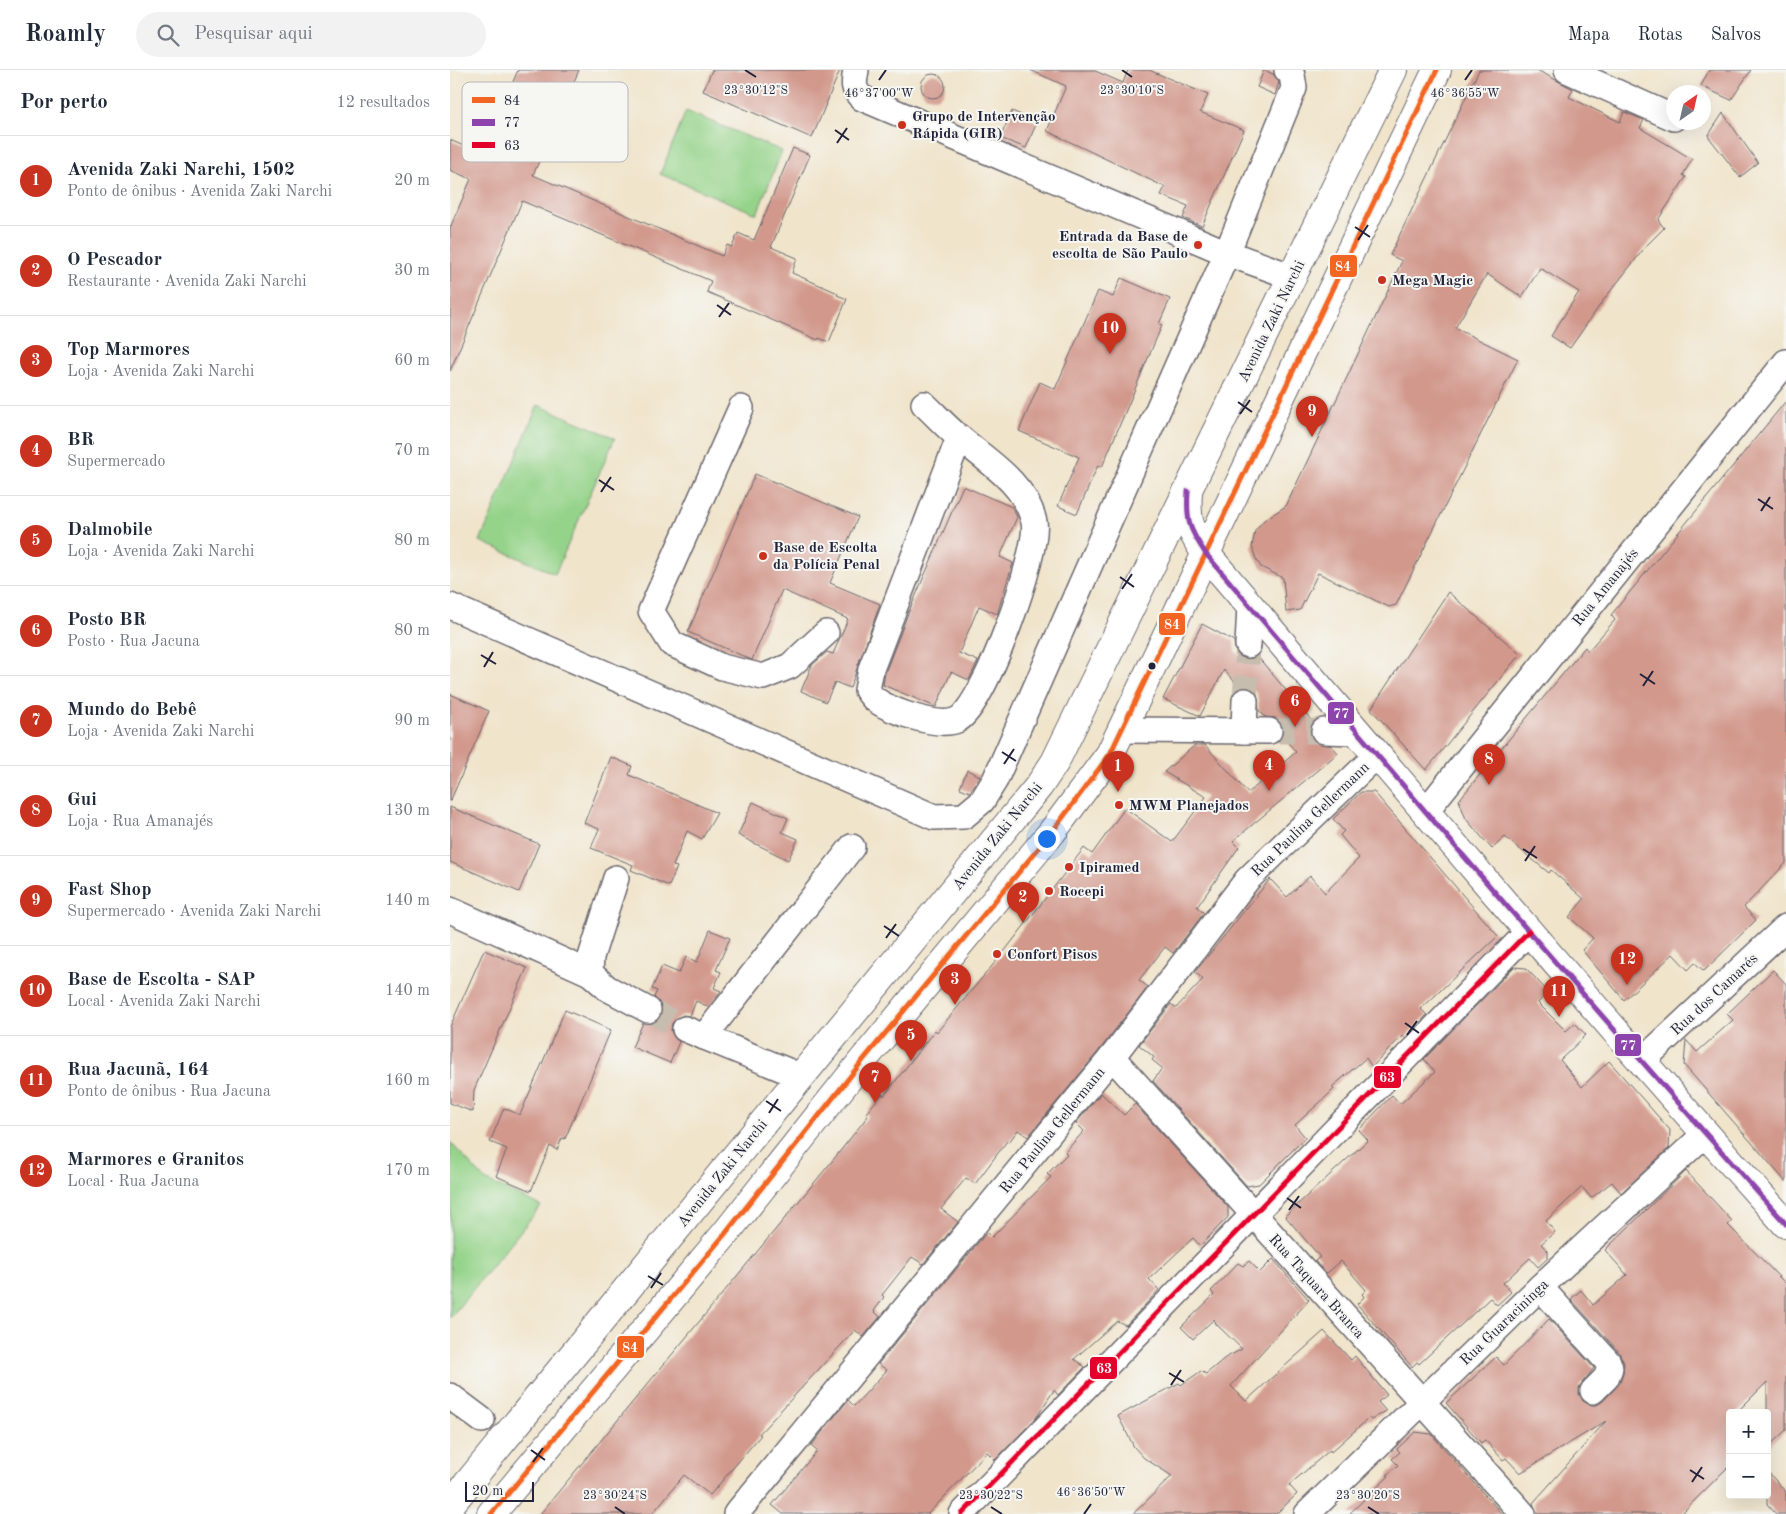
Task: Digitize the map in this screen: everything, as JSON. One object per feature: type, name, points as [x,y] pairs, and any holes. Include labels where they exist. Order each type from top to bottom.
[{"type":"main road","name":"Avenida Zaki Narchi","points":[[450,1505],[1039,786],[1055,762],[1393,70]]},
{"type":"main road","points":[[491,1514],[726,1234],[864,1059],[1052,832],[1110,754],[1437,70]]},
{"type":"main road","points":[[1188,490],[1187,514],[1189,526],[1206,554],[1641,1062],[1786,1224]]},
{"type":"street","points":[[856,70],[853,84],[856,92],[862,98],[1227,253],[1293,277]]},
{"type":"street","points":[[450,606],[934,817],[964,816],[982,801],[995,780],[1227,253],[1294,88],[1292,75],[1287,70]]},
{"type":"street","points":[[1567,70],[1666,115]]},
{"type":"street","name":"Rua Amanajés","points":[[1425,812],[1786,362]]},
{"type":"street","points":[[924,404],[959,438],[988,459],[1023,495],[1034,522],[1035,543],[1000,651],[971,707],[957,720],[936,722],[904,713],[875,701],[867,690],[871,669],[959,438]]},
{"type":"street","points":[[741,408],[651,611],[672,644],[722,667],[763,677],[790,666],[826,633]]},
{"type":"street","points":[[1248,645],[1250,606]]},
{"type":"street","points":[[1244,731],[1245,701]]},
{"type":"street","points":[[1121,730],[1269,731]]},
{"type":"street","points":[[1324,732],[1357,732]]},
{"type":"street","name":"Rua Paulina Gellermann","points":[[736,1514],[1112,1057],[1247,880],[1377,755]]},
{"type":"street","points":[[800,1076],[694,1033],[852,847]]},
{"type":"street","points":[[590,973],[591,957],[616,878]]},
{"type":"street","points":[[450,910],[590,973],[607,988],[648,1010]]},
{"type":"street","name":"Rua dos Camarés","points":[[1641,1062],[1786,927]]},
{"type":"street","points":[[962,1514],[1254,1216],[1528,931]]},
{"type":"street","name":"Rua Taquara Branca","points":[[1112,1057],[1523,1514]]},
{"type":"street","name":"Rua Guaracininga","points":[[1307,1514],[1421,1401],[1705,1134]]},
{"type":"street","points":[[1540,1288],[1608,1362],[1610,1368],[1606,1378],[1593,1391]]},
{"type":"street","points":[[450,1396],[482,1420]]},
{"type":"green space","points":[[686,111],[782,151],[757,214],[660,174]]},
{"type":"green space","points":[[538,405],[615,438],[555,574],[480,541]]},
{"type":"green space","points":[[450,1142],[485,1180],[541,1206],[450,1318]]},
{"type":"building","points":[[518,70],[579,70],[574,82],[513,82]]},
{"type":"building","points":[[712,70],[840,70],[812,138],[703,91]]},
{"type":"building","points":[[1030,70],[1093,70],[1123,83],[1128,70],[1149,70],[1208,95],[1200,112],[1244,130],[1202,226],[1183,218],[1188,206],[1161,195],[1165,187],[1047,131],[1066,86]]},
{"type":"building","points":[[1264,70],[1273,74],[1279,82],[1275,95],[1257,87]]},
{"type":"building","points":[[1479,70],[1537,70],[1573,89],[1569,97],[1620,122],[1624,112],[1644,120],[1640,128],[1692,159],[1683,175],[1686,177],[1658,220],[1664,228],[1647,245],[1605,298],[1570,348],[1551,336],[1579,292],[1540,268],[1522,297],[1487,274],[1455,328],[1518,359],[1396,605],[1389,607],[1318,573],[1300,610],[1286,612],[1283,578],[1261,567],[1256,559],[1252,547],[1255,531],[1264,520],[1286,506],[1402,261],[1390,255]]},
{"type":"building","points":[[1709,70],[1751,70],[1731,100],[1711,91],[1711,85],[1702,85]]},
{"type":"building","points":[[933,74],[941,78],[945,86],[941,94],[933,98],[925,94],[921,86],[925,78]]},
{"type":"building","points":[[1012,111],[1037,122],[1026,148],[1000,138]]},
{"type":"building","points":[[1723,113],[1758,163],[1740,177],[1708,136]]},
{"type":"building","points":[[450,140],[462,145],[462,162],[539,162],[533,175],[722,256],[727,245],[732,247],[738,233],[754,240],[793,148],[810,155],[771,247],[797,258],[792,273],[838,293],[837,295],[847,299],[829,342],[819,338],[818,340],[707,292],[711,281],[522,201],[450,371],[450,228],[471,179],[450,170]]},
{"type":"building","points":[[1121,278],[1170,299],[1159,324],[1162,325],[1102,467],[1098,465],[1077,514],[1058,506],[1079,457],[1019,431],[1040,382],[1055,389],[1098,291],[1113,297]]},
{"type":"building","points":[[1786,401],[1786,863],[1744,907],[1756,920],[1704,971],[1695,963],[1688,970],[1673,954],[1624,1000],[1582,950],[1593,938],[1569,917],[1584,899],[1551,870],[1549,873],[1505,837],[1492,849],[1466,819],[1459,800],[1585,647],[1588,651],[1615,620],[1611,615]]},
{"type":"building","points":[[755,474],[858,517],[830,583],[880,604],[850,688],[835,682],[826,702],[801,691],[812,665],[827,652],[833,654],[848,619],[782,590],[752,660],[688,632]]},
{"type":"building","points":[[963,486],[1012,507],[1017,517],[1000,557],[1013,563],[997,614],[979,606],[959,653],[978,661],[969,680],[951,672],[936,707],[883,685],[885,673],[907,616]]},
{"type":"building","points":[[1448,592],[1520,654],[1426,770],[1371,709]]},
{"type":"building","points":[[1202,624],[1234,641],[1235,651],[1241,657],[1248,659],[1257,656],[1313,722],[1310,730],[1312,738],[1317,743],[1332,746],[1338,753],[1233,841],[1239,847],[1197,907],[1204,913],[1173,953],[1165,947],[1139,980],[1148,987],[1101,1048],[1028,1137],[1018,1130],[1009,1142],[1007,1141],[975,1184],[966,1178],[941,1209],[958,1222],[923,1264],[912,1257],[882,1295],[884,1297],[874,1311],[880,1317],[863,1337],[855,1330],[759,1434],[761,1435],[710,1495],[684,1475],[652,1514],[540,1514],[833,1160],[868,1116],[866,1113],[882,1094],[884,1096],[935,1030],[937,1032],[1007,948],[1084,848],[1092,854],[1125,808],[1172,842],[1206,797],[1164,772],[1195,745],[1205,745],[1248,793],[1296,752],[1282,736],[1281,724],[1276,718],[1265,717],[1259,710],[1257,694],[1252,689],[1240,688],[1224,670],[1200,716],[1163,699]]},
{"type":"building","points":[[450,694],[489,711],[450,802]]},
{"type":"building","points":[[611,757],[632,766],[629,775],[717,813],[702,839],[687,831],[673,866],[677,867],[669,886],[631,870],[633,865],[591,848],[599,829],[584,823]]},
{"type":"building","points":[[967,770],[980,776],[970,792],[960,788]]},
{"type":"building","points":[[1361,792],[1374,792],[1498,936],[1421,1009],[1427,1015],[1405,1038],[1403,1035],[1372,1067],[1366,1058],[1332,1087],[1334,1089],[1295,1125],[1305,1137],[1304,1139],[1259,1184],[1247,1186],[1153,1081],[1162,1068],[1152,1060],[1154,1057],[1139,1045],[1171,1004],[1176,1008],[1203,979],[1195,972],[1270,879],[1287,897],[1310,876],[1325,893],[1359,858],[1340,835],[1344,831],[1333,819]]},
{"type":"building","points":[[753,802],[788,818],[782,832],[798,839],[788,860],[738,835]]},
{"type":"building","points":[[450,807],[539,844],[519,892],[450,862]]},
{"type":"building","points":[[710,930],[730,938],[716,970],[721,972],[714,988],[721,991],[709,1007],[696,1001],[690,1016],[683,1015],[672,1023],[671,1031],[679,1042],[670,1063],[632,1047],[643,1023],[655,1022],[661,1016],[660,1003],[654,997],[657,991],[652,989],[662,966],[679,973],[686,957],[697,962]]},
{"type":"building","points":[[484,950],[527,968],[474,1090],[473,1112],[450,1103],[450,1027]]},
{"type":"building","points":[[1514,967],[1526,968],[1548,992],[1538,1003],[1566,1031],[1575,1023],[1586,1035],[1560,1060],[1582,1087],[1609,1061],[1670,1130],[1669,1148],[1621,1193],[1612,1182],[1591,1198],[1582,1187],[1546,1221],[1555,1232],[1541,1244],[1548,1251],[1548,1258],[1538,1267],[1530,1258],[1503,1283],[1511,1292],[1497,1305],[1490,1298],[1419,1364],[1417,1362],[1412,1367],[1357,1304],[1364,1297],[1362,1294],[1366,1290],[1341,1261],[1326,1274],[1315,1261],[1320,1257],[1285,1216],[1368,1140],[1359,1130],[1392,1095],[1400,1104],[1435,1072],[1424,1059]]},
{"type":"building","points":[[1773,970],[1786,984],[1786,1182],[1684,1065],[1686,1040],[1697,1052],[1733,1020],[1727,1014]]},
{"type":"building","points":[[565,1010],[611,1030],[565,1139],[562,1138],[557,1150],[550,1146],[531,1191],[496,1176],[507,1149],[490,1142],[504,1108],[520,1115]]},
{"type":"building","points":[[1101,1093],[1124,1115],[1135,1104],[1228,1207],[1228,1217],[1200,1246],[1193,1238],[1149,1279],[1159,1290],[1126,1325],[1117,1321],[1074,1359],[1085,1367],[1058,1395],[1054,1390],[1036,1418],[995,1460],[987,1452],[928,1514],[783,1514],[772,1505],[817,1451],[811,1446],[848,1400],[854,1406],[887,1370],[878,1364],[987,1232],[992,1237],[1051,1177],[1047,1174],[1067,1154],[1065,1152],[1084,1131],[1076,1123]]},
{"type":"building","points":[[1686,1171],[1732,1221],[1728,1225],[1786,1284],[1786,1430],[1771,1444],[1771,1409],[1767,1409],[1767,1382],[1740,1409],[1726,1409],[1726,1469],[1681,1514],[1537,1514],[1533,1503],[1606,1421],[1520,1473],[1506,1458],[1503,1460],[1485,1440],[1481,1443],[1446,1403],[1496,1357],[1504,1365],[1549,1319],[1594,1368],[1579,1387],[1579,1394],[1583,1401],[1590,1405],[1597,1405],[1603,1401],[1619,1384],[1624,1363],[1619,1352],[1571,1299],[1581,1290],[1593,1305],[1627,1275],[1605,1250]]},
{"type":"building","points":[[1273,1259],[1309,1300],[1231,1386],[1246,1401],[1324,1331],[1351,1360],[1355,1356],[1387,1395],[1378,1402],[1386,1411],[1371,1420],[1369,1418],[1331,1452],[1330,1450],[1289,1485],[1297,1494],[1276,1514],[1133,1514],[1172,1476],[1144,1458],[1134,1447],[1118,1416],[1179,1383],[1181,1385],[1201,1371],[1206,1374],[1225,1358],[1242,1349],[1216,1324],[1214,1319],[1193,1339],[1181,1327],[1214,1295],[1211,1291],[1238,1263],[1243,1266],[1249,1261],[1260,1272]]},
{"type":"building","points":[[1415,1432],[1431,1434],[1502,1514],[1349,1514],[1398,1465],[1392,1459],[1400,1452],[1397,1449]]},
{"type":"building","points":[[1771,1475],[1786,1492],[1786,1514],[1776,1514],[1767,1504],[1767,1499],[1771,1499]]},
{"type":"tunnel","points":[[1245,701],[1248,645]]},
{"type":"tunnel","points":[[1269,731],[1324,731]]},
{"type":"tunnel","points":[[648,1010],[685,1029]]},
{"type":"transit line","name":"84","points":[[491,1514],[725,1234],[864,1059],[1052,832],[1110,754],[1437,70]]},
{"type":"transit line","name":"77","points":[[1188,491],[1188,518],[1192,531],[1206,554],[1566,975],[1786,1224]]},
{"type":"transit line","name":"63","points":[[962,1514],[1529,931]]},
{"type":"place","name":"Grupo de Intervenção Rápida (GIR)","points":[[902,125]]},
{"type":"place","name":"Entrada da Base de escolta de São Paulo","points":[[1198,245]]},
{"type":"place","name":"Mega Magic","points":[[1382,280]]},
{"type":"place","name":"Base de Escolta - SAP","points":[[1110,354]]},
{"type":"place","name":"Fast Shop","points":[[1312,437]]},
{"type":"place","name":"Base de Escolta da Polícia Penal","points":[[763,556]]},
{"type":"place","name":"Posto BR","points":[[1295,727]]},
{"type":"place","name":"Gui","points":[[1489,785]]},
{"type":"place","name":"BR","points":[[1269,791]]},
{"type":"place","name":"Avenida Zaki Narchi, 1502","points":[[1118,792]]},
{"type":"place","name":"MWM Planejados","points":[[1119,805]]},
{"type":"place","name":"Ipiramed","points":[[1069,867]]},
{"type":"place","name":"Rocepi","points":[[1049,891]]},
{"type":"place","name":"O Pescador","points":[[1023,923]]},
{"type":"place","name":"Confort Pisos","points":[[997,954]]},
{"type":"place","name":"Marmores e Granitos","points":[[1627,985]]},
{"type":"place","name":"Top Marmores","points":[[955,1005]]},
{"type":"place","name":"Rua Jacunã, 164","points":[[1559,1017]]},
{"type":"place","name":"Dalmobile","points":[[911,1061]]},
{"type":"place","name":"Mundo do Bebê","points":[[875,1103]]}]
